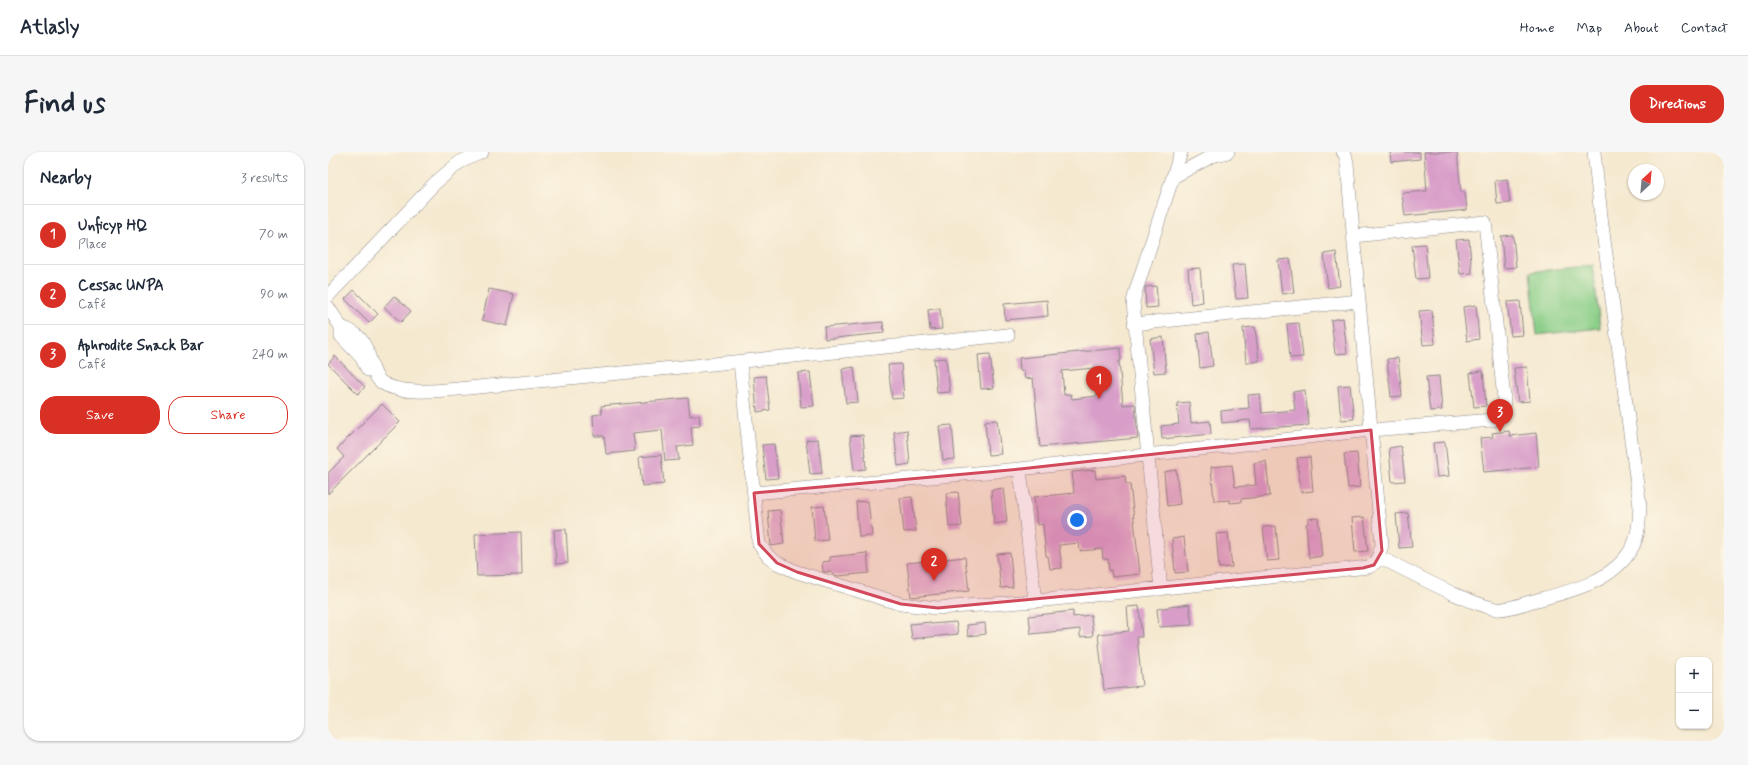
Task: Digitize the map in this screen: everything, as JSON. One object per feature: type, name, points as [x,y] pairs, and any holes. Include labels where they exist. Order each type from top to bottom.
[{"type":"street","points":[[328,296],[435,183],[460,162],[482,152]]},
{"type":"street","points":[[1161,589],[1133,302],[1181,152]]},
{"type":"street","points":[[1173,177],[1212,156],[1228,152]]},
{"type":"street","points":[[740,362],[757,536],[762,549],[777,563],[797,572],[901,604],[938,608],[1035,601],[1161,589],[1363,568],[1374,565],[1379,557],[1382,545],[1347,163],[1345,154],[1342,152]]},
{"type":"street","points":[[1379,557],[1471,602],[1498,610],[1581,589],[1603,577],[1621,562],[1633,546],[1638,526],[1640,507],[1602,225],[1594,152]]},
{"type":"street","points":[[754,493],[1020,469],[1148,456],[1371,430],[1493,420],[1497,418],[1503,409],[1504,398],[1485,222],[1354,236]]},
{"type":"street","points":[[1134,324],[1359,301]]},
{"type":"street","points":[[328,307],[341,327],[350,330],[365,344],[377,377],[388,385],[398,389],[436,391],[1008,336]]},
{"type":"street","points":[[1020,469],[1035,601]]},
{"type":"highlighted area","points":[[1371,430],[1382,551],[1374,565],[1363,568],[938,608],[901,604],[797,572],[777,563],[759,544],[754,493],[1020,469]]},
{"type":"green space","points":[[1593,265],[1600,328],[1537,335],[1530,272]]},
{"type":"building","points":[[1390,152],[1420,152],[1420,159],[1391,162]]},
{"type":"building","points":[[1424,152],[1457,152],[1461,192],[1465,192],[1467,210],[1405,216],[1402,193],[1427,191]]},
{"type":"building","points":[[1507,179],[1510,203],[1497,204],[1495,181]]},
{"type":"building","points":[[1513,235],[1516,267],[1504,268],[1501,236]]},
{"type":"building","points":[[1469,239],[1472,273],[1460,274],[1456,240]]},
{"type":"building","points":[[1425,244],[1428,278],[1416,279],[1412,245]]},
{"type":"building","points":[[1336,252],[1340,286],[1328,288],[1324,254]]},
{"type":"building","points":[[1290,259],[1294,293],[1282,294],[1278,260]]},
{"type":"building","points":[[1245,264],[1248,298],[1236,299],[1232,265]]},
{"type":"building","points":[[1200,268],[1203,302],[1191,304],[1188,269]]},
{"type":"building","points":[[1156,286],[1158,307],[1146,308],[1145,287]]},
{"type":"building","points":[[489,289],[514,294],[507,326],[482,320]]},
{"type":"building","points":[[354,290],[378,314],[369,323],[345,299]]},
{"type":"building","points":[[394,296],[411,311],[401,322],[384,307]]},
{"type":"building","points":[[1047,300],[1048,316],[1005,320],[1004,304]]},
{"type":"building","points":[[1520,301],[1523,335],[1511,336],[1507,302]]},
{"type":"building","points":[[1476,305],[1479,339],[1467,341],[1463,307]]},
{"type":"building","points":[[940,308],[942,329],[930,330],[928,310]]},
{"type":"building","points":[[1432,310],[1435,344],[1423,345],[1419,311]]},
{"type":"building","points":[[1343,318],[1347,353],[1335,354],[1331,320]]},
{"type":"building","points":[[883,322],[884,333],[825,339],[824,327]]},
{"type":"building","points":[[1299,323],[1303,357],[1290,358],[1287,324]]},
{"type":"building","points":[[1255,327],[1259,361],[1246,363],[1243,328]]},
{"type":"building","points":[[1209,332],[1213,366],[1200,368],[1197,334]]},
{"type":"building","points":[[1163,337],[1166,372],[1154,373],[1150,339]]},
{"type":"building","points":[[1120,348],[1121,361],[1119,361],[1123,405],[1135,404],[1138,438],[1040,447],[1033,378],[1025,379],[1024,371],[1020,371],[1019,358]],"holes":[[[1094,368],[1097,396],[1072,399],[1071,394],[1064,395],[1062,371]]]},
{"type":"building","points":[[990,354],[994,388],[981,389],[978,355]]},
{"type":"building","points":[[335,356],[365,387],[358,394],[328,364]]},
{"type":"building","points":[[946,358],[950,392],[937,393],[934,359]]},
{"type":"building","points":[[1398,358],[1402,396],[1391,397],[1387,359]]},
{"type":"building","points":[[901,364],[904,398],[892,399],[888,365]]},
{"type":"building","points":[[854,367],[858,402],[846,403],[842,369]]},
{"type":"building","points":[[1527,367],[1530,401],[1518,402],[1514,368]]},
{"type":"building","points":[[1483,371],[1486,406],[1474,407],[1470,373]]},
{"type":"building","points":[[810,372],[814,406],[801,407],[798,373]]},
{"type":"building","points":[[766,376],[770,410],[757,412],[754,377]]},
{"type":"building","points":[[1439,376],[1442,410],[1430,411],[1426,377]]},
{"type":"building","points":[[1350,385],[1354,419],[1341,420],[1338,386]]},
{"type":"building","points":[[1305,390],[1309,425],[1251,429],[1250,420],[1222,423],[1221,411],[1249,408],[1248,395],[1260,394],[1262,413],[1295,410],[1293,392]]},
{"type":"building","points":[[688,398],[690,416],[699,415],[700,426],[691,427],[693,445],[677,447],[679,460],[665,461],[662,430],[633,433],[635,451],[606,454],[604,436],[594,436],[593,415],[602,414],[601,406]]},
{"type":"building","points":[[1189,402],[1191,423],[1210,421],[1211,434],[1162,439],[1161,426],[1179,424],[1177,403]]},
{"type":"building","points":[[382,404],[400,422],[328,494],[328,473],[344,457],[337,449]]},
{"type":"building","points":[[997,420],[1001,454],[988,455],[985,421]]},
{"type":"building","points":[[952,425],[955,459],[943,460],[939,426]]},
{"type":"building","points":[[907,430],[910,464],[898,466],[894,432]]},
{"type":"building","points":[[1509,431],[1510,436],[1536,433],[1539,467],[1484,472],[1480,438],[1493,437],[1492,433]]},
{"type":"building","points":[[863,435],[866,469],[854,470],[850,436]]},
{"type":"building","points":[[818,439],[822,473],[810,474],[806,440]]},
{"type":"building","points":[[1445,442],[1449,476],[1437,477],[1433,443]]},
{"type":"building","points":[[774,444],[778,478],[766,479],[762,445]]},
{"type":"building","points":[[1401,446],[1405,481],[1392,482],[1389,448]]},
{"type":"building","points":[[1357,453],[1360,487],[1348,488],[1344,454]]},
{"type":"building","points":[[661,455],[664,484],[642,486],[639,457]]},
{"type":"building","points":[[1310,457],[1313,491],[1301,492],[1297,458]]},
{"type":"building","points":[[1266,461],[1270,496],[1241,499],[1241,502],[1230,503],[1230,500],[1214,501],[1211,467],[1232,465],[1235,487],[1256,485],[1254,463]]},
{"type":"building","points":[[1095,470],[1096,479],[1125,476],[1126,484],[1130,484],[1140,574],[1112,577],[1111,570],[1109,571],[1108,559],[1103,559],[1102,549],[1080,551],[1079,543],[1059,545],[1062,568],[1050,569],[1048,556],[1046,556],[1043,524],[1037,525],[1034,497],[1074,493],[1072,472]]},
{"type":"building","points":[[1176,470],[1180,504],[1167,506],[1164,472]]},
{"type":"building","points":[[1003,488],[1007,522],[994,524],[991,490]]},
{"type":"building","points":[[958,492],[962,526],[949,527],[946,493]]},
{"type":"building","points":[[912,497],[916,531],[904,532],[900,498]]},
{"type":"building","points":[[868,501],[872,536],[859,537],[856,502]]},
{"type":"building","points":[[824,506],[828,540],[815,541],[812,507]]},
{"type":"building","points":[[780,510],[784,544],[771,546],[768,511]]},
{"type":"building","points":[[1408,513],[1412,547],[1399,548],[1396,514]]},
{"type":"building","points":[[1364,517],[1368,551],[1355,552],[1352,518]]},
{"type":"building","points":[[1318,518],[1322,556],[1309,558],[1306,524],[1308,523],[1308,519]]},
{"type":"building","points":[[1276,526],[1279,560],[1267,561],[1263,527]]},
{"type":"building","points":[[566,529],[568,563],[556,564],[554,530]]},
{"type":"building","points":[[521,532],[522,575],[477,576],[475,534]]},
{"type":"building","points":[[1228,533],[1232,567],[1219,568],[1216,534]]},
{"type":"building","points":[[1184,537],[1188,572],[1175,573],[1172,539]]},
{"type":"building","points":[[867,553],[869,573],[838,576],[832,574],[832,572],[823,572],[822,562],[830,561],[830,557]]},
{"type":"building","points":[[1010,553],[1013,587],[1001,588],[997,554]]},
{"type":"building","points":[[965,557],[969,591],[911,597],[907,563]]},
{"type":"building","points":[[1189,604],[1192,625],[1159,627],[1157,609]]},
{"type":"building","points":[[1139,606],[1142,637],[1137,637],[1142,686],[1104,690],[1098,634],[1129,631],[1127,607]]},
{"type":"building","points":[[1073,611],[1073,617],[1091,615],[1093,636],[1080,637],[1080,629],[1031,634],[1029,616]]},
{"type":"building","points":[[931,622],[931,624],[956,622],[958,634],[912,639],[910,624]]},
{"type":"building","points":[[985,623],[986,634],[968,636],[967,625]]},
{"type":"place","name":"Unficyp HQ","points":[[1099,399]]},
{"type":"place","name":"Aphrodite Snack Bar","points":[[1500,432]]},
{"type":"place","name":"Cessac UNPA","points":[[934,581]]}]
